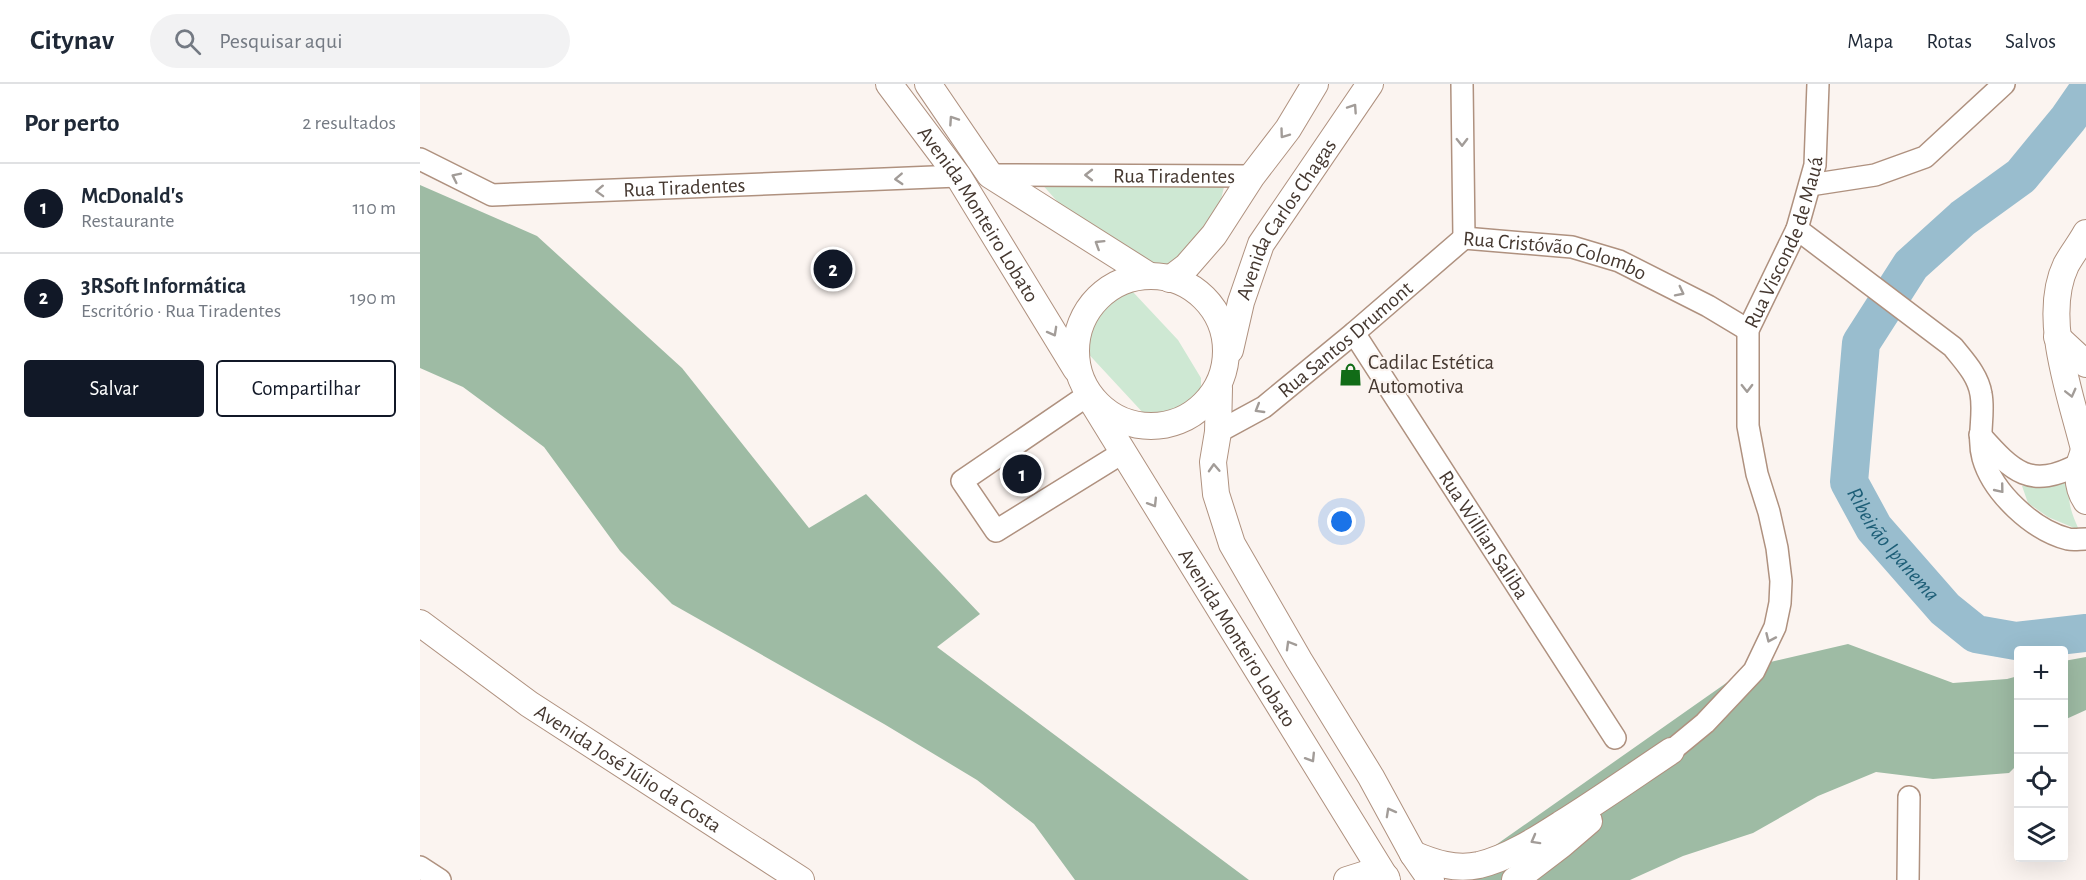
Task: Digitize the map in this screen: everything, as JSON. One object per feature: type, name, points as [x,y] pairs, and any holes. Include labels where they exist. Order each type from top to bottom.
[{"type":"main road","name":"Avenida Monteiro Lobato","points":[[889,84],[958,177],[1085,386],[1122,453],[1387,879]]},
{"type":"main road","name":"Avenida Monteiro Lobato","points":[[928,84],[990,175],[1159,277]]},
{"type":"main road","points":[[1159,277],[1187,266],[1214,235],[1252,176],[1288,129],[1315,84]]},
{"type":"main road","name":"Avenida Carlos Chagas","points":[[1223,376],[1241,302],[1261,244],[1370,84]]},
{"type":"main road","points":[[2086,233],[2066,266],[2057,297],[2057,337],[2083,454],[2078,480],[2086,501]]},
{"type":"main road","points":[[1159,277],[1181,281],[1209,301],[1225,331],[1223,376],[1203,407],[1183,421],[1159,427],[1134,425],[1101,408],[1085,386],[1076,358],[1076,338],[1082,318],[1094,301],[1109,288],[1128,279],[1159,277]]},
{"type":"main road","points":[[2057,337],[2086,364]]},
{"type":"main road","name":"Avenida Monteiro Lobato","points":[[1223,376],[1213,462],[1216,494],[1232,544],[1299,660],[1371,777],[1413,854],[1431,880]]},
{"type":"main road","name":"Avenida José Júlio da Costa","points":[[420,623],[529,704],[801,880]]},
{"type":"main road","name":"Avenida José Júlio da Costa","points":[[420,634],[458,651]]},
{"type":"main road","points":[[1413,854],[1438,865],[1451,867],[1478,865],[1497,859],[1536,840],[1671,751]]},
{"type":"main road","points":[[1515,880],[1561,845],[1671,751]]},
{"type":"main road","points":[[1347,880],[1366,874],[1387,879]]},
{"type":"street","name":"Rua Cristóvão Colombo","points":[[1462,84],[1464,238],[1572,247],[1619,261],[1708,306],[1748,330]]},
{"type":"street","name":"Rua Visconde de Mauá","points":[[1671,751],[1705,723],[1754,671],[1775,627],[1780,603],[1781,581],[1777,548],[1757,474],[1748,426],[1748,330],[1797,229],[1810,185],[1815,165],[1818,84]]},
{"type":"street","points":[[1810,185],[1875,175],[1924,156],[2004,84]]},
{"type":"street","name":"Rua Tiradentes","points":[[420,159],[492,195],[958,177]]},
{"type":"street","name":"Rua Tiradentes","points":[[990,175],[1252,176]]},
{"type":"street","points":[[1797,229],[1953,347],[1972,369],[1981,393],[1980,435],[1983,459],[1995,484],[2025,517],[2044,529],[2068,539],[2086,539]]},
{"type":"street","name":"Rua Santos Drumont","points":[[1218,432],[1264,407],[1464,238]]},
{"type":"street","name":"Rua Willian Saliba","points":[[1354,333],[1615,738]]},
{"type":"street","points":[[1085,386],[962,481],[996,531],[1122,453]]},
{"type":"street","points":[[1980,435],[2001,459],[2024,475],[2050,477],[2083,454]]},
{"type":"street","points":[[1908,880],[1909,797]]},
{"type":"street","points":[[420,867],[441,880]]},
{"type":"green space","points":[[1040,182],[1224,187],[1217,216],[1201,244],[1166,267],[1156,268],[1064,209]]},
{"type":"green space","points":[[420,185],[537,236],[682,368],[809,528],[866,494],[980,614],[937,647],[1249,880],[1075,880],[1034,824],[977,780],[884,724],[672,604],[620,551],[544,447],[463,387],[420,368]]},
{"type":"green space","points":[[1119,291],[1133,292],[1178,340],[1201,378],[1201,396],[1186,409],[1171,417],[1146,416],[1082,347],[1095,316]]},
{"type":"green space","points":[[2070,479],[2070,505],[2079,530],[2048,517],[2028,503],[2022,486],[2056,484]]},
{"type":"green space","points":[[1848,644],[1953,683],[2014,677],[2014,768],[2009,773],[1933,779],[1876,772],[1818,796],[1753,833],[1683,856],[1630,880],[1469,880],[1460,866],[1463,868],[1749,667]]},
{"type":"green space","points":[[2086,657],[2086,710],[2068,718],[2068,700],[2068,660]]},
{"type":"waterway","name":"Ribeirão Ipanema","points":[[2086,93],[2068,119],[2021,176],[1963,218],[1911,265],[1861,343],[1849,482],[1874,528],[1945,609],[1976,634],[2016,641],[2086,633]]},
{"type":"place","name":"3RSoft Informática","points":[[833,269]]},
{"type":"place","name":"Cadilac Estética Automotiva","points":[[1350,374]]},
{"type":"place","name":"McDonald's","points":[[1022,474]]}]
